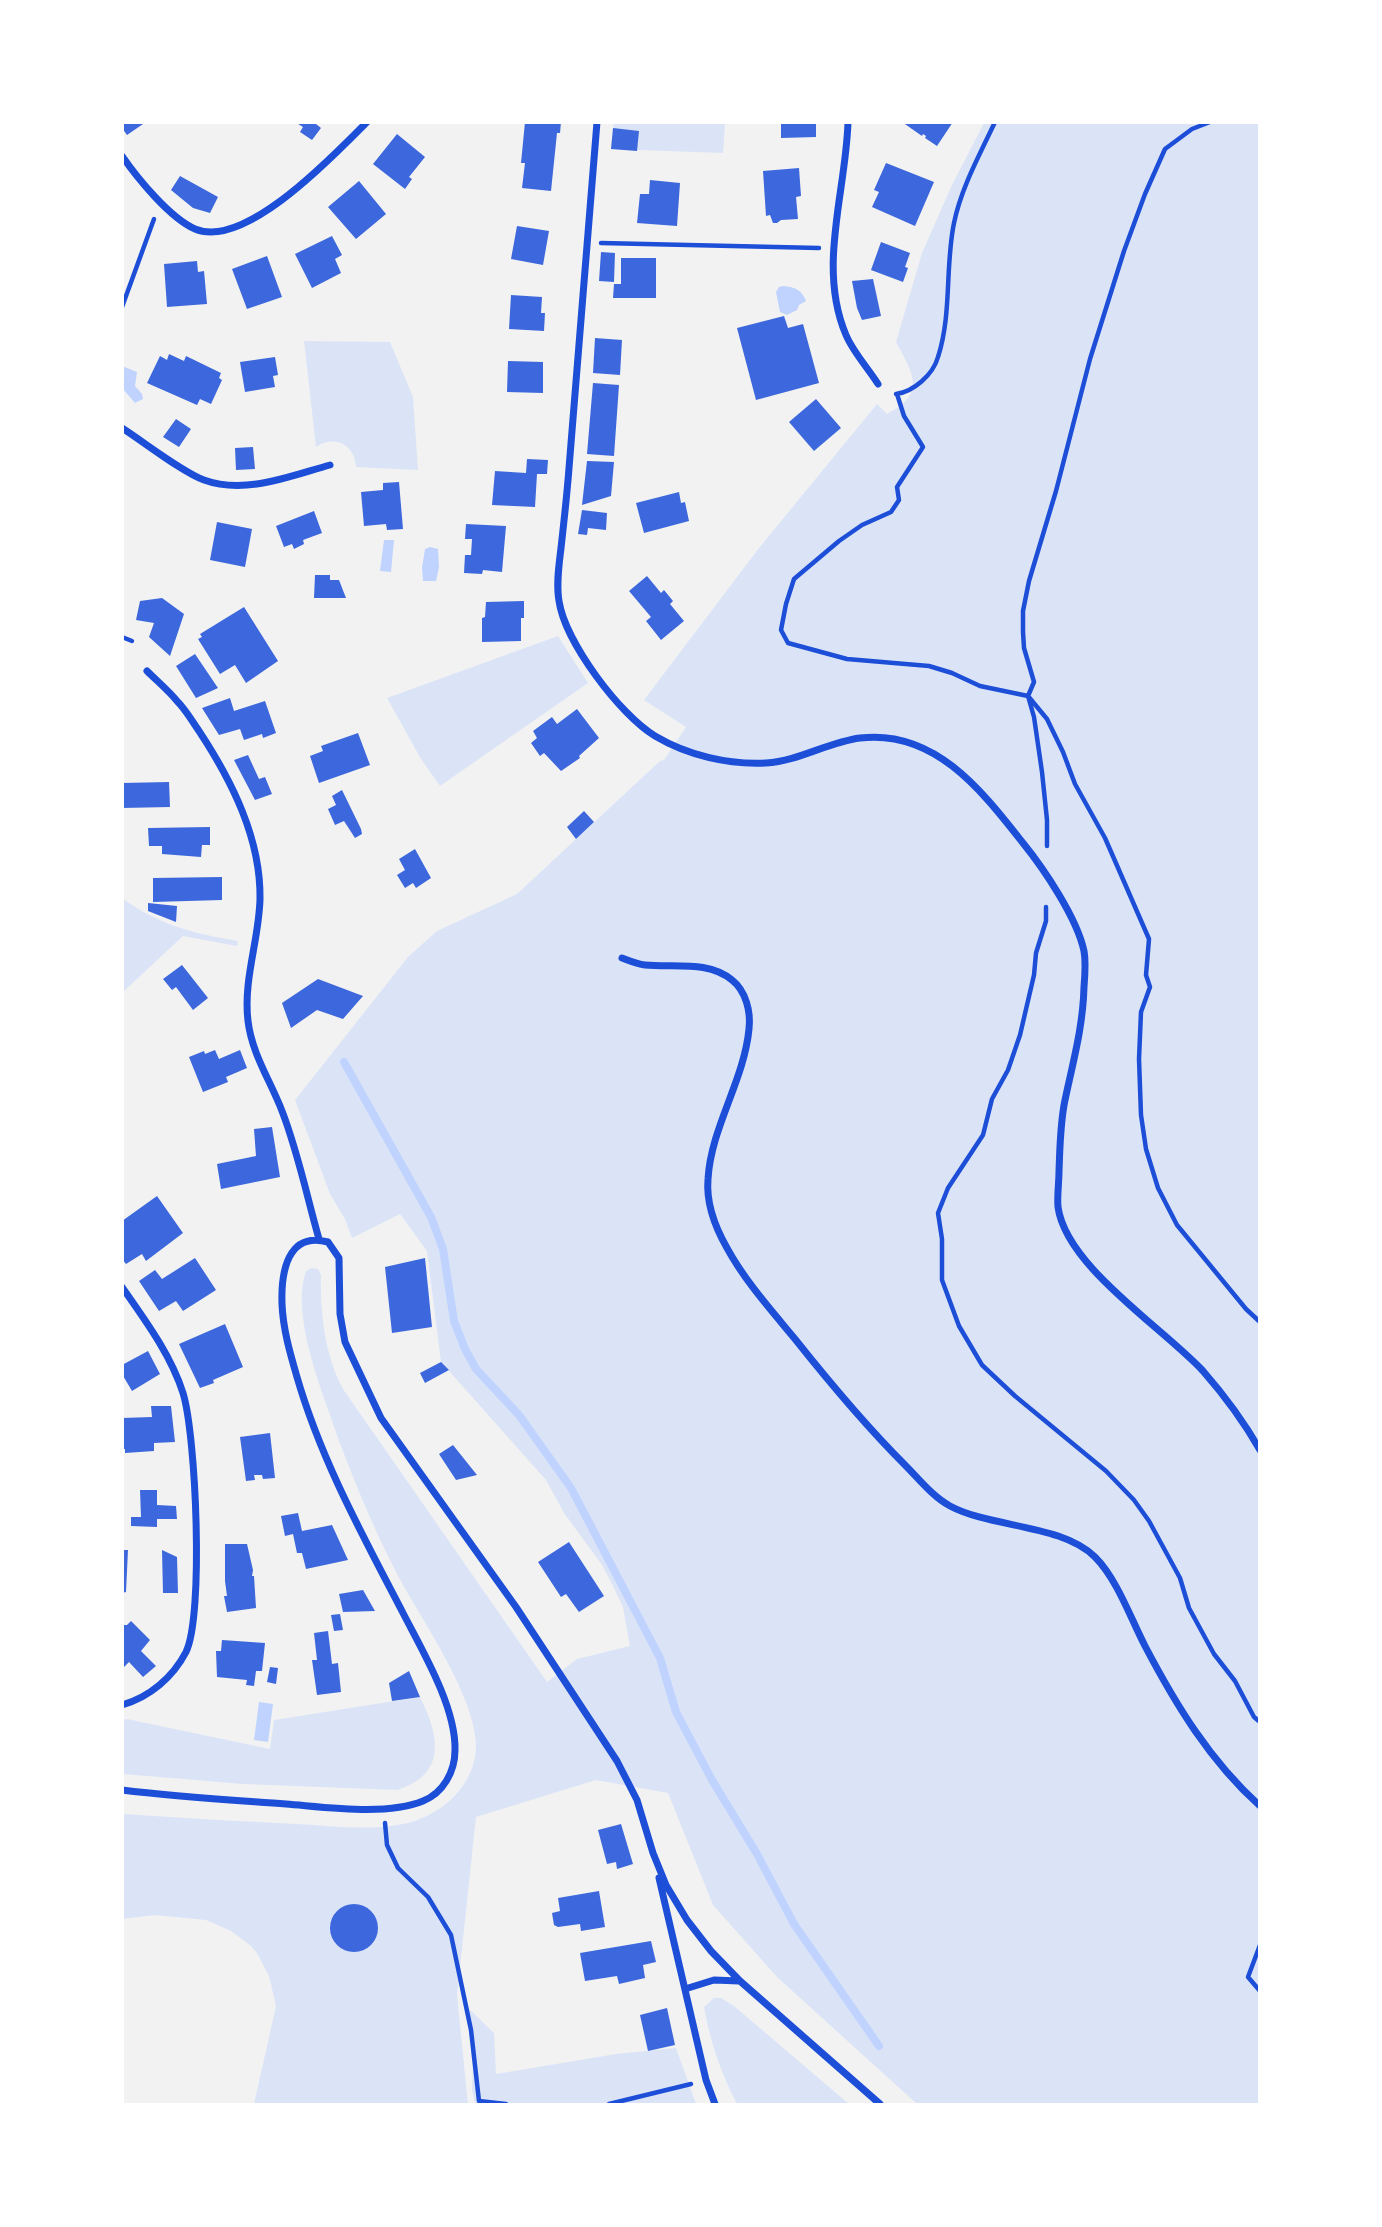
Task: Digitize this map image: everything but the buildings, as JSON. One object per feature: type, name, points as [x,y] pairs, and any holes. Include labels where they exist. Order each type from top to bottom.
[{"type":"street","points":[[122,156],[160,202],[195,229],[219,232],[244,225],[267,212],[337,152],[367,122]]},
{"type":"street","points":[[597,122],[558,598],[563,617],[581,655],[650,734],[681,750],[706,757],[770,763],[859,738],[879,738],[902,741],[940,755],[967,776],[1046,874],[1084,951],[1083,1016],[1060,1138],[1058,1204],[1065,1228],[1080,1255],[1095,1271],[1204,1373],[1239,1416],[1259,1450]]},
{"type":"street","points":[[848,122],[848,143],[834,240],[835,288],[839,316],[847,337],[878,384]]},
{"type":"street","points":[[122,428],[202,480],[228,486],[256,485],[330,465]]},
{"type":"street","points":[[147,671],[179,702],[205,741],[237,801],[253,844],[260,902],[247,998],[248,1021],[262,1070],[282,1111],[319,1239]]},
{"type":"street","points":[[622,958],[642,965],[696,966],[711,970],[733,980],[745,998],[749,1008],[749,1032],[714,1143],[708,1193],[718,1231],[727,1249],[761,1298],[868,1428],[948,1505],[1067,1539],[1087,1549],[1099,1560],[1111,1578],[1165,1684],[1195,1733],[1259,1806]]},
{"type":"street","points":[[122,1790],[346,1809],[384,1808],[421,1802],[434,1795],[445,1784],[452,1767],[455,1750],[446,1707],[434,1672],[343,1497],[305,1406],[289,1350],[281,1290],[286,1265],[299,1244],[319,1239],[328,1242],[339,1258],[340,1314],[345,1342],[381,1418],[516,1607],[617,1761],[637,1800],[653,1853],[706,2080],[715,2105]]},
{"type":"street","points":[[122,1287],[146,1321],[175,1373],[187,1410],[192,1453],[195,1609],[191,1639],[173,1671],[147,1695],[122,1705]]},
{"type":"street","points":[[653,1853],[666,1885],[687,1920],[711,1951],[740,1981],[880,2105]]},
{"type":"street","points":[[685,1989],[714,1980],[740,1981]]},
{"type":"path","points":[[897,394],[916,387],[938,359],[945,321],[947,267],[954,220],[995,122]]},
{"type":"path","points":[[1210,122],[1192,129],[1165,149],[1124,251],[1090,359],[1056,491],[1029,581],[1023,611],[1024,648],[1034,682],[1028,696],[1034,717],[1046,808],[1046,920],[1036,953],[1034,975],[1020,1035],[1008,1070],[992,1099],[983,1135],[948,1188],[938,1213],[942,1239],[942,1280],[959,1326],[982,1364],[1015,1396],[1105,1471],[1134,1500],[1149,1521],[1180,1578],[1189,1608],[1213,1654],[1235,1681],[1259,1722]]},
{"type":"path","points":[[122,307],[160,202]]},
{"type":"path","points":[[600,243],[823,248]]},
{"type":"path","points":[[878,384],[897,394],[904,416],[923,447],[897,487],[899,500],[891,512],[862,525],[794,579],[781,630],[788,643],[847,659],[929,666],[980,686],[1028,696],[1047,719],[1063,751],[1074,784],[1105,838],[1149,939],[1146,975],[1150,987],[1141,1012],[1140,1024],[1140,1104],[1146,1149],[1158,1188],[1177,1225],[1259,1322]]},
{"type":"path","points":[[122,637],[132,641]]},
{"type":"path","points":[[384,1808],[387,1845],[398,1868],[428,1897],[451,1935],[471,2030],[479,2101],[506,2105]]},
{"type":"path","points":[[1259,1945],[1248,1977],[1259,1992]]},
{"type":"path","points":[[609,2105],[706,2080]]},
{"type":"shaded area","points":[[614,123],[725,123],[723,153],[611,149]]},
{"type":"shaded area","points":[[984,123],[1259,123],[1259,2104],[917,2104],[777,1977],[713,1905],[668,1793],[596,1780],[476,1817],[457,1995],[468,2104],[254,2104],[276,2006],[269,1976],[251,1946],[231,1931],[206,1920],[154,1915],[123,1919],[122,1814],[350,1827],[403,1824],[430,1814],[454,1797],[470,1773],[476,1744],[473,1724],[456,1679],[396,1572],[358,1488],[333,1423],[306,1336],[302,1302],[306,1271],[318,1269],[321,1275],[325,1334],[343,1389],[547,1682],[577,1659],[630,1646],[623,1607],[611,1582],[602,1565],[564,1513],[546,1480],[441,1362],[427,1251],[400,1214],[352,1238],[345,1219],[330,1194],[295,1100],[408,957],[437,931],[517,894],[664,760],[686,727],[644,700],[759,548],[877,404],[887,414],[908,398],[913,382],[896,342],[922,253],[952,185]]},
{"type":"shaded area","points":[[304,341],[390,342],[413,397],[418,470],[356,467],[352,453],[343,444],[330,442],[316,447]]},
{"type":"shaded area","points":[[558,636],[588,683],[440,786],[421,759],[387,698]]},
{"type":"shaded area","points":[[123,899],[164,922],[238,941],[237,946],[183,936],[123,992]]},
{"type":"shaded area","points":[[420,1697],[432,1725],[435,1752],[432,1764],[425,1774],[397,1790],[243,1784],[123,1774],[123,1720],[270,1749],[274,1720]]},
{"type":"shaded area","points":[[714,1998],[721,1998],[734,2006],[849,2104],[737,2104],[721,2069],[706,2020],[704,2007]]},
{"type":"shaded area","points":[[469,2009],[494,2033],[496,2074],[616,2054],[676,2048],[696,2104],[475,2104]]},
{"type":"water","points":[[783,286],[797,290],[806,301],[787,315],[780,312],[776,292]]},
{"type":"water","points":[[122,366],[137,372],[135,386],[143,399],[135,403],[123,389]]},
{"type":"water","points":[[384,540],[394,540],[391,572],[380,571]]},
{"type":"water","points":[[425,549],[438,549],[439,567],[436,581],[423,581]]},
{"type":"water","points":[[259,1702],[273,1704],[268,1742],[254,1740]]},
{"type":"waterway","points":[[344,1062],[431,1217],[443,1249],[454,1321],[465,1349],[476,1369],[519,1415],[571,1488],[660,1658],[676,1712],[712,1780],[757,1854],[794,1924],[879,2046]]}]
